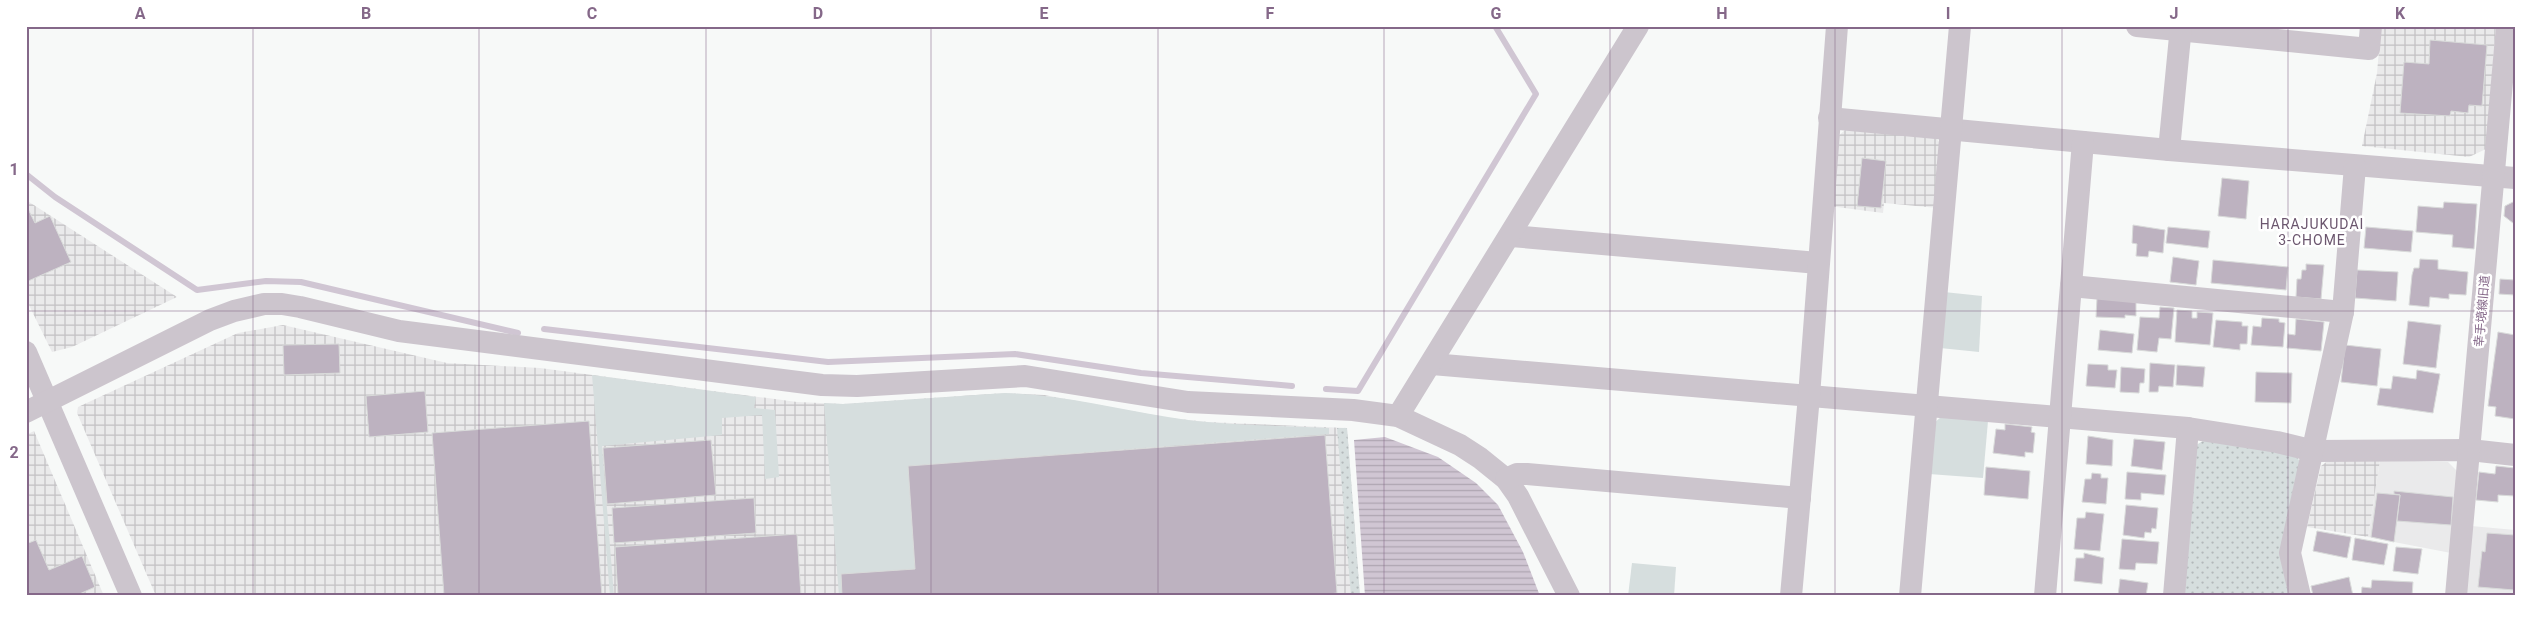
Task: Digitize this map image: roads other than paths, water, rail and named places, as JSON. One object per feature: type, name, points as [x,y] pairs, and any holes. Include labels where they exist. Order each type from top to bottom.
[{"type":"street","points":[[1398,416],[1511,236],[1638,26]]},
{"type":"street","points":[[1791,596],[1809,396],[1837,26]]},
{"type":"street","points":[[1910,596],[1960,26]]},
{"type":"street","points":[[2137,26],[2279,34],[2368,49],[2371,26]]},
{"type":"street","name":"幸手境線旧道","points":[[2456,596],[2470,450],[2504,177],[2507,26]]},
{"type":"street","points":[[2168,150],[2180,28]]},
{"type":"street","points":[[1829,118],[1952,128],[2168,150],[2504,177]]},
{"type":"street","points":[[2045,596],[2062,418],[2083,142]]},
{"type":"street","points":[[2300,596],[2290,553],[2314,452],[2342,312],[2355,166]]},
{"type":"street","points":[[1511,236],[1818,263]]},
{"type":"street","points":[[2071,286],[2342,312]]},
{"type":"street","points":[[26,412],[210,320],[234,311],[264,304],[282,304],[399,331],[822,385],[857,386],[1025,376],[1188,402],[1353,410],[1398,416],[1460,445],[1506,479],[1522,504],[1568,596]]},
{"type":"street","points":[[26,352],[131,596]]},
{"type":"street","points":[[1432,364],[2188,428],[2277,442],[2314,452],[2470,450],[2515,455]]},
{"type":"street","points":[[2174,596],[2188,428]]},
{"type":"street","points":[[1506,479],[1517,474],[1528,474],[1800,498]]},
{"type":"waterway","points":[[1326,389],[1358,391],[1536,94],[1495,26]]},
{"type":"waterway","points":[[26,174],[55,197],[197,290],[266,281],[301,282],[518,333]]},
{"type":"waterway","points":[[544,329],[828,362],[1015,354],[1141,373],[1292,386]]},
{"type":"district","name":"HARAJUKUDAI 3-CHOME","points":[[2312,232]]}]
